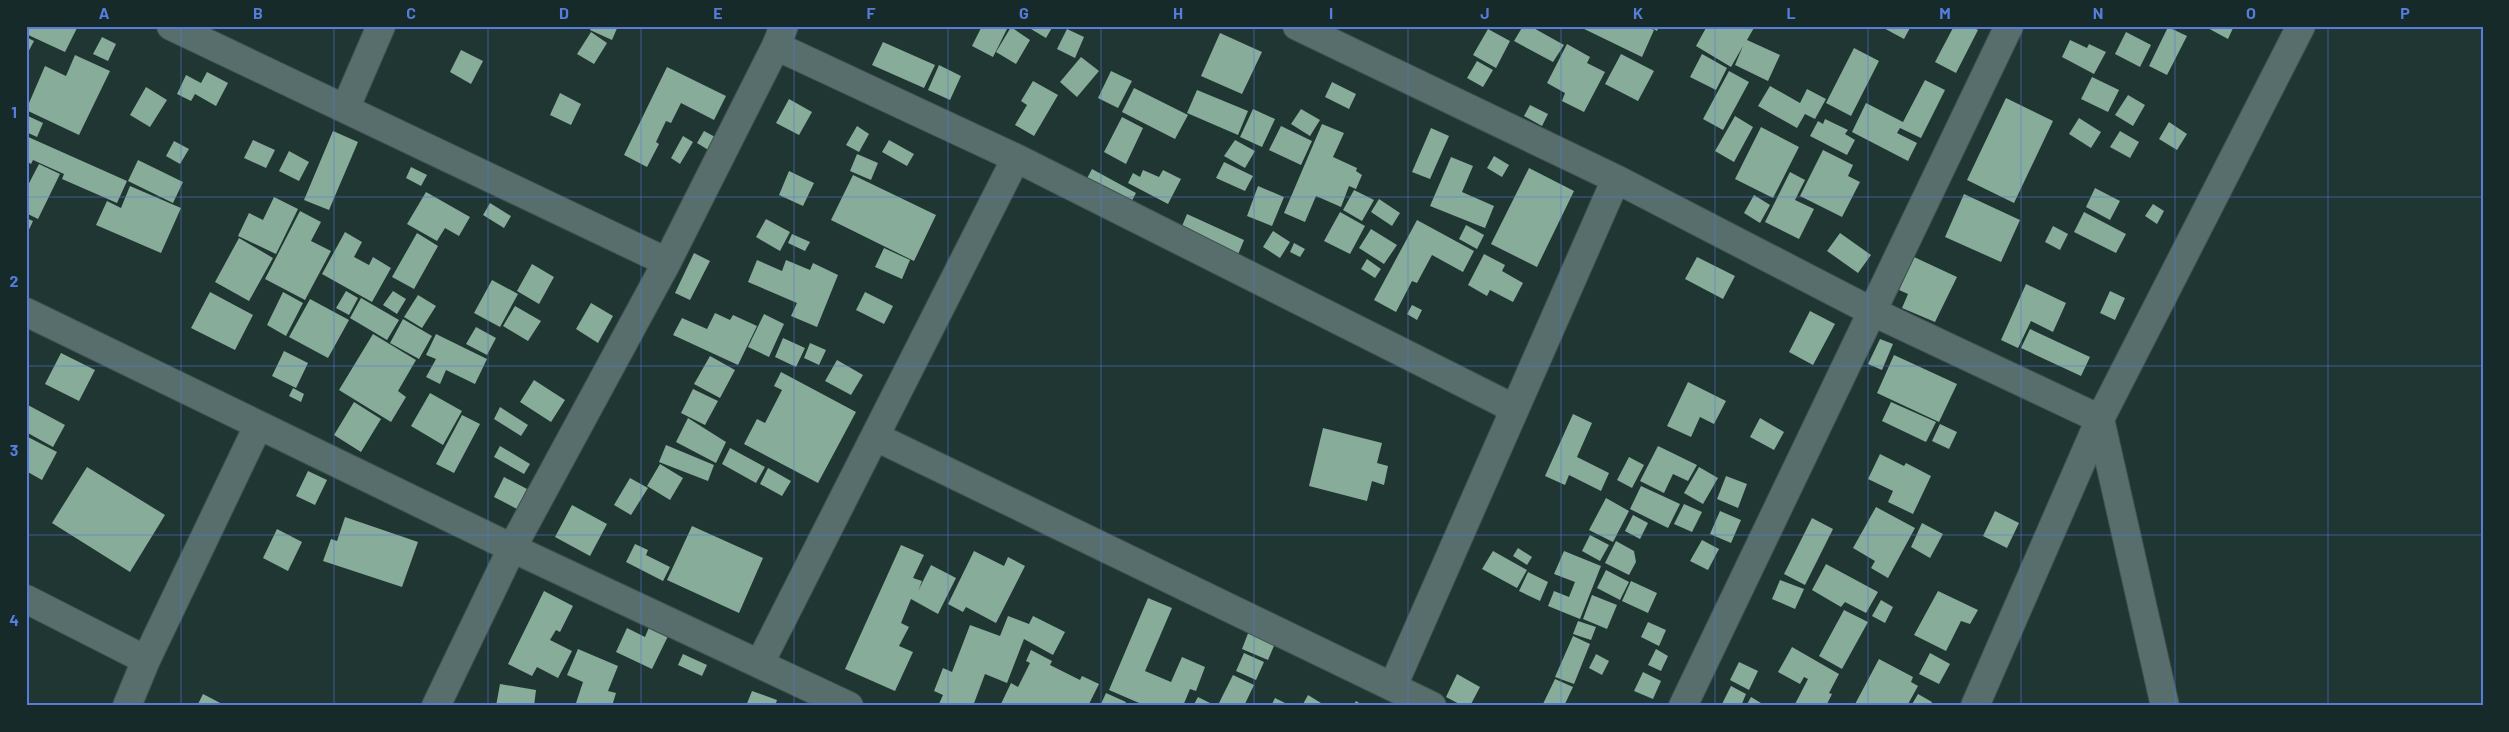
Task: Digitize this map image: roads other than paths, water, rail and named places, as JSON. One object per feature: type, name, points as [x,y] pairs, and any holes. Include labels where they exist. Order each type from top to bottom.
[{"type":"street","points":[[172,26],[346,107],[667,262]]},
{"type":"street","points":[[346,107],[381,26]]},
{"type":"street","points":[[1297,26],[1616,179],[1871,311],[2100,419]]},
{"type":"street","points":[[1683,706],[2008,26]]},
{"type":"street","points":[[1974,706],[2100,419],[2301,26]]},
{"type":"street","points":[[436,706],[512,548],[667,262],[780,36],[1016,158],[1514,408]]},
{"type":"street","points":[[760,663],[1016,158]]},
{"type":"street","points":[[1393,686],[1616,179]]},
{"type":"street","points":[[26,312],[512,548],[849,706]]},
{"type":"street","points":[[2100,419],[2165,706]]},
{"type":"street","points":[[127,706],[146,660],[258,426]]},
{"type":"street","points":[[876,437],[1432,706]]},
{"type":"street","points":[[26,599],[146,660]]}]
